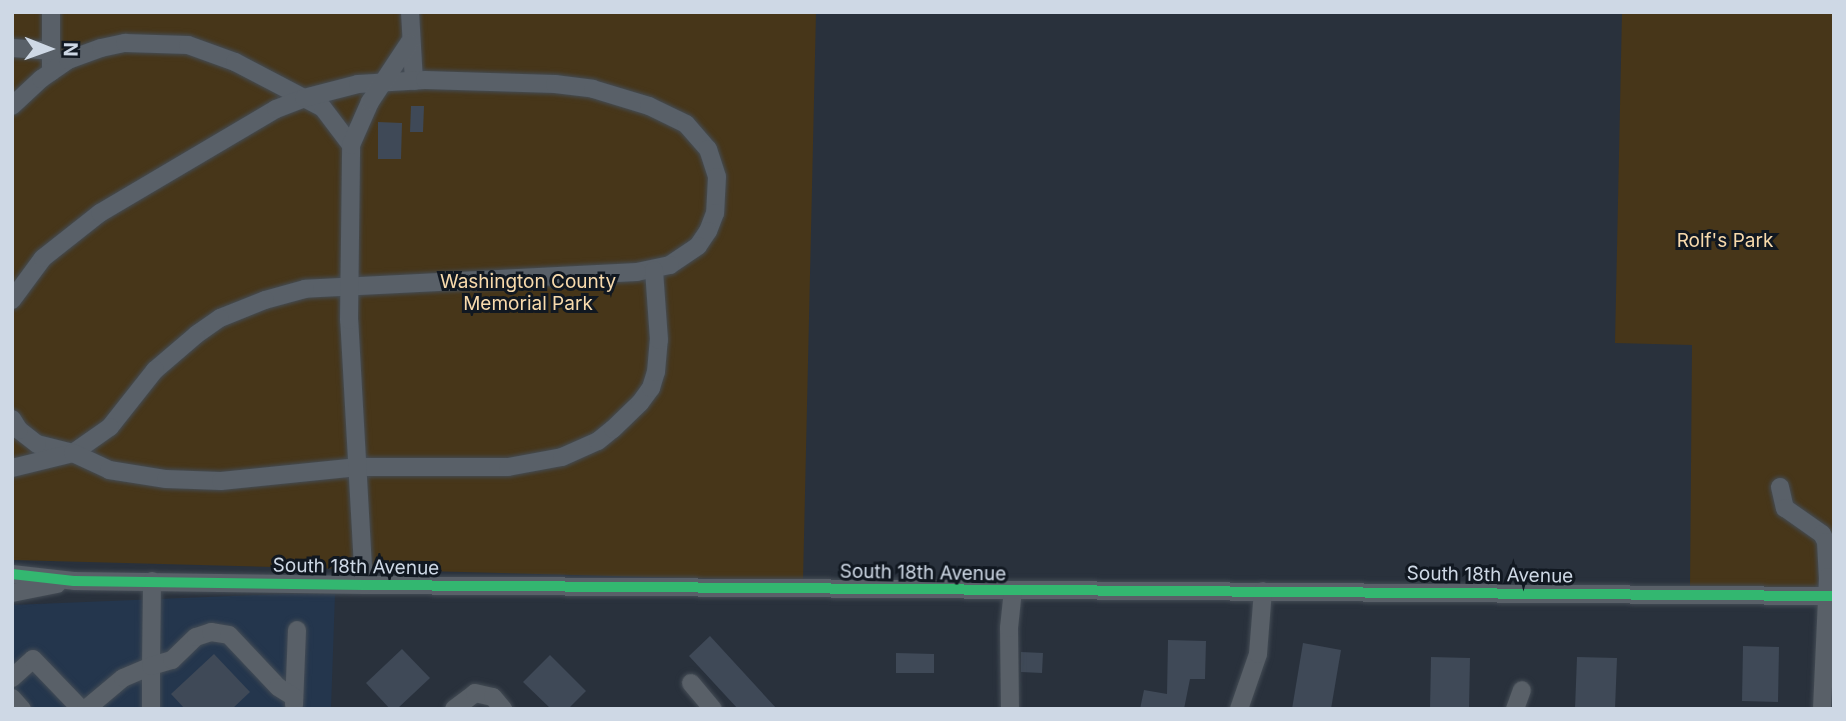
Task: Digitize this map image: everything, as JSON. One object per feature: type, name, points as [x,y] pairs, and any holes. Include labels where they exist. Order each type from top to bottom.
[{"type":"street","points":[[51,12],[51,72]]},
{"type":"street","points":[[410,12],[414,80]]},
{"type":"street","points":[[12,106],[68,60],[125,43],[188,45],[235,62],[323,108],[351,145]]},
{"type":"street","points":[[363,584],[349,285],[351,145],[360,119],[410,43]]},
{"type":"street","points":[[12,48],[51,51]]},
{"type":"street","points":[[12,300],[43,258],[80,226],[276,109],[332,90],[414,80],[576,86],[649,106],[685,124],[708,149],[713,163],[718,194],[715,213],[698,246],[670,265],[654,270],[349,285],[305,289],[265,300],[220,318],[172,354],[110,427],[73,453],[12,468]]},
{"type":"street","points":[[12,419],[29,440],[73,453],[109,470],[181,480],[242,480],[358,467],[508,467],[562,457],[598,440],[640,404],[656,372],[659,320],[654,270]]},
{"type":"street","points":[[1780,487],[1785,508],[1822,534],[1826,542],[1831,596],[1826,707]]},
{"type":"street","name":"South 18th Avenue","points":[[12,574],[74,581],[1013,592],[1263,591],[1831,596]]},
{"type":"street","name":"South 18th Avenue","points":[[12,593],[74,581]]},
{"type":"street","points":[[151,709],[152,581]]},
{"type":"street","points":[[1239,709],[1258,654],[1263,591]]},
{"type":"street","points":[[1010,709],[1009,628],[1013,592]]},
{"type":"street","points":[[291,704],[297,630]]},
{"type":"street","points":[[12,678],[33,659],[83,709],[123,678],[172,660],[204,633],[220,632],[229,635],[291,704]]},
{"type":"street","points":[[691,683],[713,709]]},
{"type":"street","points":[[1515,709],[1522,690]]},
{"type":"street","points":[[454,709],[475,693],[493,697],[503,709]]},
{"type":"street","points":[[12,698],[22,709]]},
{"type":"shaded area","points":[[335,594],[331,709],[12,709],[12,605]]},
{"type":"green space","name":"Washington County Memorial Park","points":[[12,12],[816,12],[803,581],[12,560]]},
{"type":"green space","name":"Rolf's Park","points":[[1622,12],[1834,12],[1834,589],[1690,589],[1692,345],[1615,343]]},
{"type":"building","points":[[411,106],[424,106],[423,132],[410,132]]},
{"type":"building","points":[[378,122],[402,123],[401,159],[378,159]]},
{"type":"building","points":[[710,636],[777,709],[738,709],[689,656]]},
{"type":"building","points":[[1168,640],[1206,641],[1205,679],[1190,679],[1184,709],[1140,709],[1144,690],[1167,694]]},
{"type":"building","points":[[1303,643],[1341,650],[1331,709],[1292,709]]},
{"type":"building","points":[[1743,646],[1779,647],[1778,702],[1742,701]]},
{"type":"building","points":[[402,649],[430,678],[397,709],[390,709],[366,683]]},
{"type":"building","points":[[1021,652],[1043,653],[1042,673],[1021,672]]},
{"type":"building","points":[[896,653],[934,654],[934,673],[896,673]]},
{"type":"building","points":[[214,654],[250,692],[232,709],[185,709],[171,694]]},
{"type":"building","points":[[550,655],[586,691],[568,709],[551,709],[523,682]]},
{"type":"building","points":[[1431,657],[1470,658],[1469,709],[1430,709]]},
{"type":"building","points":[[1577,657],[1617,658],[1615,709],[1575,709]]},
{"type":"cycle path","points":[[12,574],[74,581],[364,585],[1834,596]]}]
